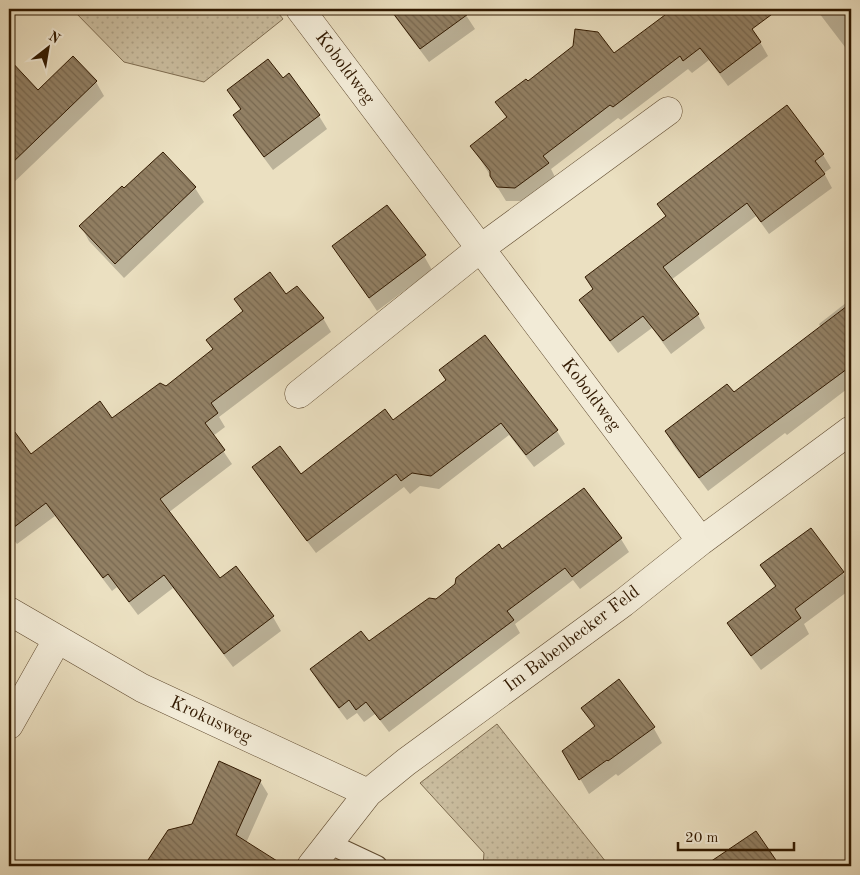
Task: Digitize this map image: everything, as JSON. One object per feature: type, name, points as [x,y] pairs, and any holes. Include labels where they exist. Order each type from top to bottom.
[{"type":"street","name":"Koboldweg","points":[[300,9],[701,541]]},
{"type":"street","points":[[299,394],[480,248],[668,111]]},
{"type":"street","name":"Im Babenbecker Feld","points":[[311,866],[368,793],[406,762],[623,603],[701,541],[851,430]]},
{"type":"street","name":"Krokusweg","points":[[9,611],[142,688],[368,793]]},
{"type":"street","points":[[9,725],[57,640]]},
{"type":"lane","points":[[328,843],[377,866]]},
{"type":"shaded area","points":[[72,9],[275,9],[283,19],[204,82],[124,62]]},
{"type":"shaded area","points":[[497,724],[606,862],[603,866],[483,866],[484,853],[420,783]]},
{"type":"building","points":[[390,9],[475,9],[420,49]]},
{"type":"building","points":[[673,9],[779,9],[752,29],[761,42],[720,73],[700,48],[683,61],[680,56],[613,107],[610,105],[543,156],[549,163],[515,188],[497,187],[490,176],[490,171],[470,146],[507,117],[495,102],[526,79],[528,81],[573,46],[575,29],[598,32],[614,53]]},
{"type":"building","points":[[73,56],[97,81],[9,166],[9,59],[38,90]]},
{"type":"building","points":[[268,59],[283,78],[289,73],[320,115],[264,157],[233,115],[241,109],[227,90]]},
{"type":"building","points":[[787,105],[824,154],[815,161],[825,174],[761,222],[747,203],[663,267],[699,314],[663,341],[643,316],[610,341],[579,300],[593,289],[585,277],[666,216],[657,204]]},
{"type":"building","points":[[163,152],[196,187],[115,264],[79,226],[122,186],[124,188]]},
{"type":"building","points":[[387,205],[426,255],[369,298],[332,246]]},
{"type":"building","points":[[270,272],[286,294],[297,286],[324,318],[211,403],[218,413],[205,423],[225,450],[160,499],[220,578],[236,566],[274,616],[224,654],[164,575],[129,602],[108,574],[103,578],[46,503],[9,531],[9,424],[31,454],[100,401],[112,418],[160,383],[166,386],[213,349],[206,340],[243,311],[234,299]]},
{"type":"building","points":[[851,303],[851,366],[699,478],[665,431],[727,384],[734,392]]},
{"type":"building","points":[[485,335],[558,430],[526,455],[501,423],[431,476],[412,473],[401,481],[396,474],[307,541],[252,467],[280,446],[301,474],[385,409],[393,420],[446,380],[439,370]]},
{"type":"building","points":[[584,488],[622,538],[572,577],[565,568],[507,611],[514,620],[380,720],[366,702],[356,710],[349,700],[339,708],[310,669],[361,631],[369,641],[429,598],[436,599],[455,584],[456,578],[499,544],[502,549]]},
{"type":"building","points":[[811,528],[844,572],[795,609],[801,618],[751,656],[727,623],[776,586],[760,565]]},
{"type":"building","points":[[619,679],[655,727],[579,780],[562,751],[595,726],[581,708]]},
{"type":"building","points":[[219,761],[261,780],[236,835],[285,866],[144,866],[168,830],[192,824]]},
{"type":"building","points":[[756,831],[780,866],[704,866]]}]
